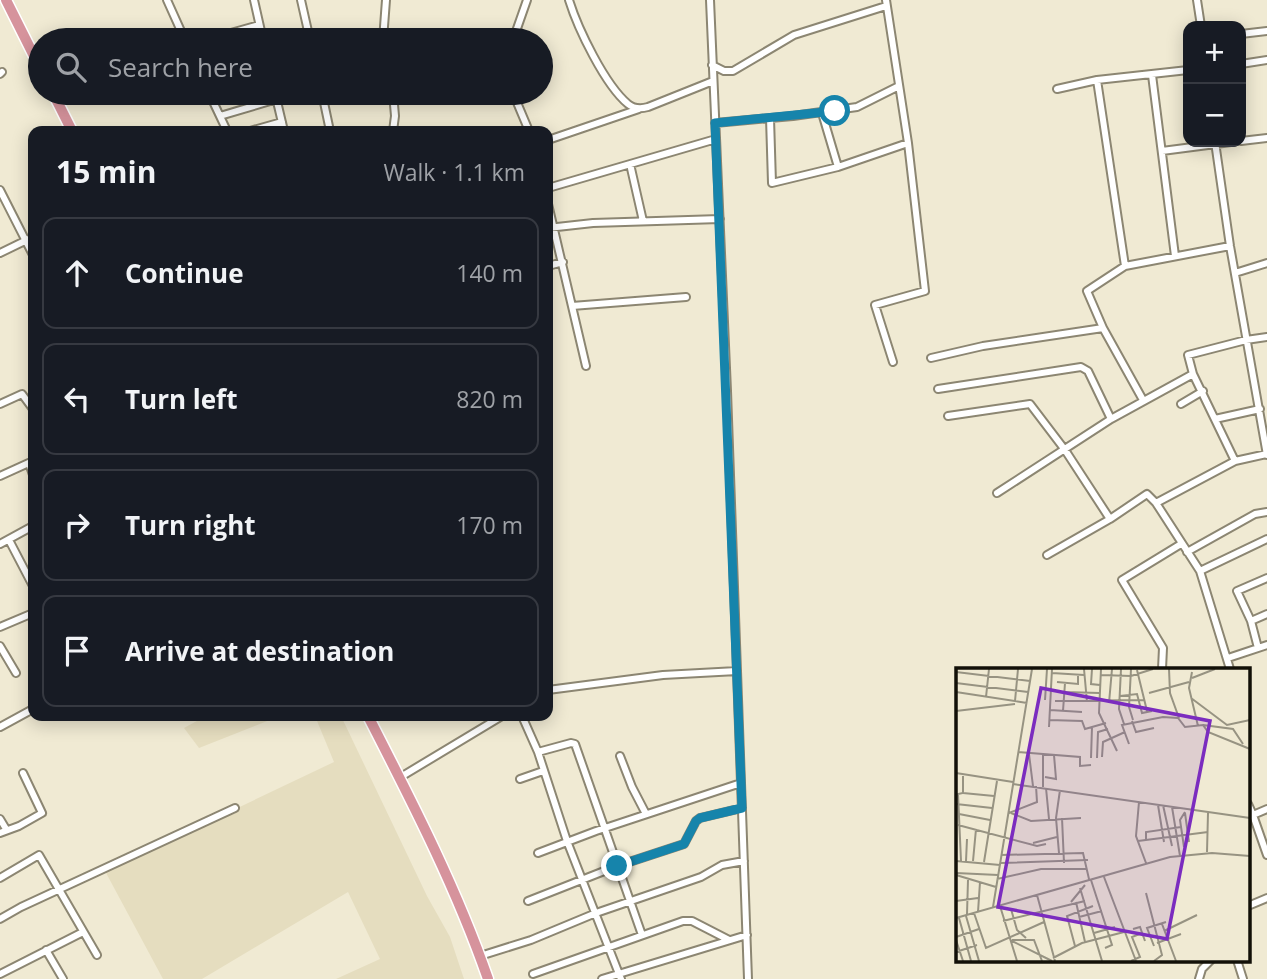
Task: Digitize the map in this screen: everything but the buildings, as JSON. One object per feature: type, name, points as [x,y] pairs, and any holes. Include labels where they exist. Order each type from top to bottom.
[{"type":"highway","points":[[5,5],[28,46]]},
{"type":"highway","points":[[59,105],[70,126]]},
{"type":"highway","points":[[370,721],[442,862],[488,979]]},
{"type":"street","points":[[167,0],[180,28]]},
{"type":"street","points":[[254,0],[260,28]]},
{"type":"street","points":[[301,0],[307,28]]},
{"type":"street","points":[[384,28],[386,0]]},
{"type":"street","points":[[517,28],[527,0]]},
{"type":"street","points":[[569,0],[582,34],[607,78],[628,104],[639,109]]},
{"type":"street","points":[[710,0],[748,979]]},
{"type":"street","points":[[1197,0],[1200,21]]},
{"type":"street","points":[[712,65],[724,71],[733,71],[794,35],[886,3],[908,144],[925,291],[875,305],[892,362]]},
{"type":"street","points":[[248,28],[259,25]]},
{"type":"street","points":[[1246,33],[1267,31]]},
{"type":"street","points":[[1246,63],[1267,60]]},
{"type":"street","points":[[1057,89],[1097,80],[1183,72]]},
{"type":"street","points":[[1152,75],[1175,256]]},
{"type":"street","points":[[1097,80],[1125,266]]},
{"type":"street","points":[[553,138],[713,81]]},
{"type":"street","points":[[715,123],[857,107],[899,86]]},
{"type":"street","points":[[215,105],[224,126]]},
{"type":"street","points":[[220,117],[252,105]]},
{"type":"street","points":[[278,105],[283,126]]},
{"type":"street","points":[[325,105],[329,126]]},
{"type":"street","points":[[393,105],[393,126]]},
{"type":"street","points":[[518,105],[527,126]]},
{"type":"street","points":[[822,113],[838,167]]},
{"type":"street","points":[[770,118],[772,183],[838,167],[908,144]]},
{"type":"street","points":[[268,126],[282,122]]},
{"type":"street","points":[[1246,140],[1267,138]]},
{"type":"street","points":[[553,187],[716,139]]},
{"type":"street","points":[[1162,151],[1188,147]]},
{"type":"street","points":[[1156,503],[1235,461],[1267,455],[1216,147]]},
{"type":"street","points":[[630,164],[643,221]]},
{"type":"street","points":[[0,190],[28,236]]},
{"type":"street","points":[[553,227],[719,219]]},
{"type":"street","points":[[553,233],[563,262],[586,366]]},
{"type":"street","points":[[0,253],[28,240]]},
{"type":"street","points":[[1143,401],[1103,328],[1087,291],[1125,266],[1230,246]]},
{"type":"street","points":[[553,265],[563,262]]},
{"type":"street","points":[[1235,273],[1267,263]]},
{"type":"street","points":[[572,306],[685,297]]},
{"type":"street","points":[[931,358],[983,346],[1103,328]]},
{"type":"street","points":[[1235,461],[1193,374],[1188,355],[1267,337]]},
{"type":"street","points":[[938,388],[1081,367],[1088,371],[1111,419]]},
{"type":"street","points":[[997,493],[1111,419],[1193,374]]},
{"type":"street","points":[[1181,404],[1202,391]]},
{"type":"street","points":[[0,404],[22,394],[28,402]]},
{"type":"street","points":[[1258,395],[1267,394]]},
{"type":"street","points":[[948,416],[1030,404],[1065,450],[1110,519]]},
{"type":"street","points":[[1215,419],[1260,409]]},
{"type":"street","points":[[0,476],[28,463]]},
{"type":"street","points":[[1046,555],[1110,519],[1147,494],[1156,503],[1200,571],[1230,668]]},
{"type":"street","points":[[1187,552],[1255,514],[1267,512]]},
{"type":"street","points":[[0,544],[28,529]]},
{"type":"street","points":[[1200,571],[1267,539]]},
{"type":"street","points":[[9,540],[28,576]]},
{"type":"street","points":[[1162,668],[1163,648],[1122,580],[1181,544]]},
{"type":"street","points":[[1258,648],[1251,621],[1237,591],[1267,579]]},
{"type":"street","points":[[0,627],[28,614]]},
{"type":"street","points":[[1251,621],[1267,614]]},
{"type":"street","points":[[1228,658],[1267,645]]},
{"type":"street","points":[[0,646],[16,673]]},
{"type":"street","points":[[553,689],[663,675],[737,671]]},
{"type":"street","points":[[0,727],[28,712]]},
{"type":"street","points":[[399,778],[494,721]]},
{"type":"street","points":[[524,721],[538,752],[567,841],[620,976]]},
{"type":"street","points":[[538,752],[575,744],[642,935]]},
{"type":"street","points":[[621,756],[632,787],[646,814]]},
{"type":"street","points":[[520,779],[543,771]]},
{"type":"street","points":[[0,819],[3,831],[19,827],[42,813],[23,773]]},
{"type":"street","points":[[538,853],[741,783]]},
{"type":"street","points":[[0,919],[235,808]]},
{"type":"street","points":[[528,901],[617,866],[684,844],[700,818],[742,808]]},
{"type":"street","points":[[1252,816],[1267,808]]},
{"type":"street","points":[[1250,810],[1267,855]]},
{"type":"street","points":[[0,878],[40,855],[97,954]]},
{"type":"street","points":[[480,957],[701,877],[722,865],[744,861]]},
{"type":"street","points":[[1250,905],[1267,898]]},
{"type":"street","points":[[533,974],[687,920],[729,940]]},
{"type":"street","points":[[3,979],[0,974],[83,932]]},
{"type":"street","points":[[602,979],[620,976],[747,935]]},
{"type":"street","points":[[46,950],[63,979]]},
{"type":"street","points":[[1199,979],[1202,969],[1209,962]]},
{"type":"street","points":[[1238,962],[1243,979]]},
{"type":"shaded area","points":[[197,721],[267,721],[199,748],[184,728]]},
{"type":"shaded area","points":[[317,721],[343,721],[427,896],[450,937],[464,979],[336,979],[380,959],[348,892],[202,979],[163,979],[105,871],[334,762]]},
{"type":"route","points":[[617,866],[684,844],[700,818],[742,808],[715,123],[835,111]]}]
